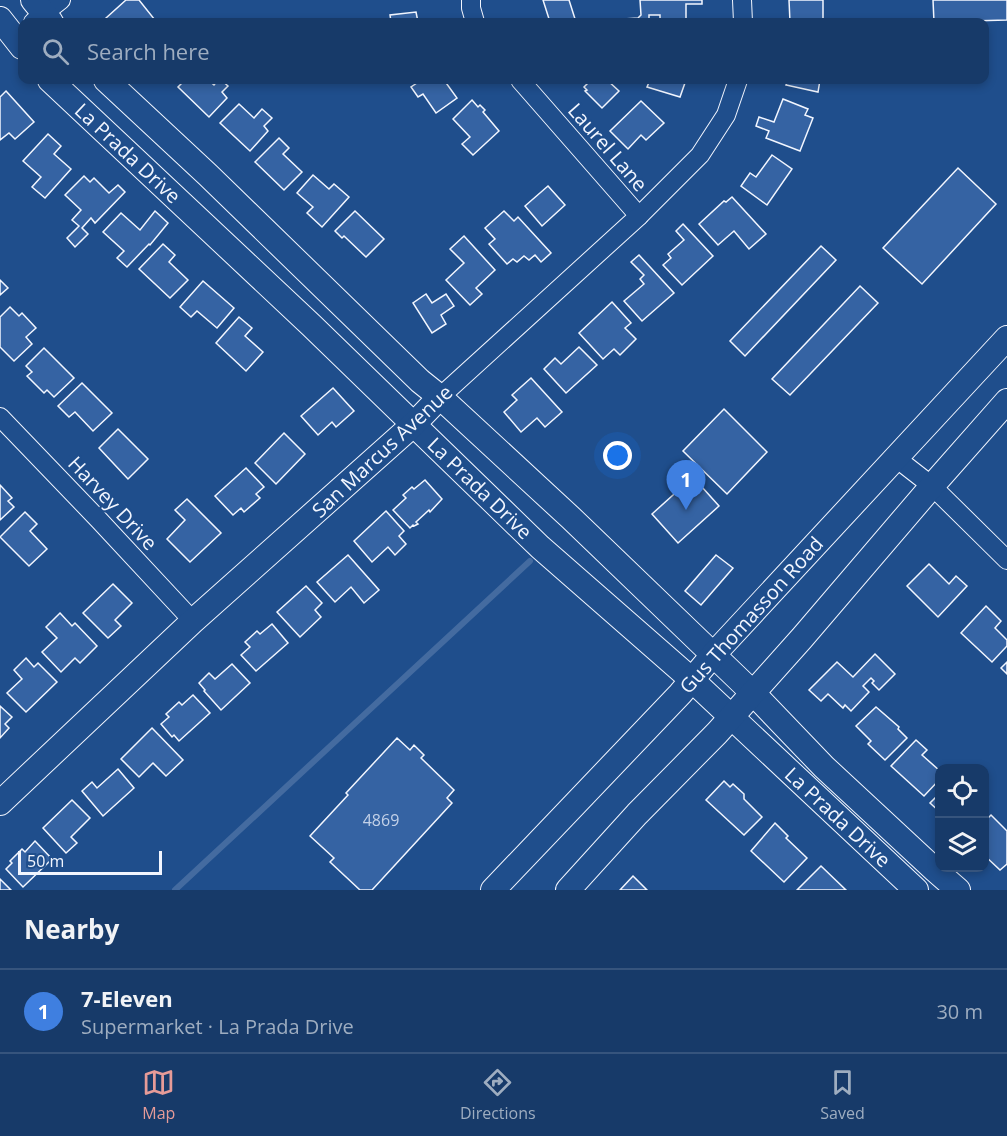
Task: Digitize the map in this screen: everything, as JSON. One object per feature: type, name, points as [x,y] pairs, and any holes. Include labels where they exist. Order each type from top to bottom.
[{"type":"main road","name":"La Prada Drive","points":[[55,84],[414,424],[540,547],[692,680],[916,890]]},
{"type":"main road","name":"La Prada Drive","points":[[110,84],[208,175],[420,381],[571,518],[753,693],[824,767],[953,888]]},
{"type":"main road","name":"Gus Thomasson Road","points":[[505,886],[713,655],[1007,338]]},
{"type":"main road","name":"San Marcus Avenue","points":[[0,803],[193,621],[414,424],[440,397]]},
{"type":"main road","points":[[568,890],[753,693],[1007,401]]},
{"type":"street","points":[[471,0],[474,18]]},
{"type":"street","points":[[742,0],[743,18]]},
{"type":"street","name":"Laurel Lane","points":[[524,84],[639,216]]},
{"type":"street","name":"San Marcus Avenue","points":[[440,397],[639,216],[700,155],[726,115],[737,84]]},
{"type":"street","name":"Harvey Drive","points":[[0,417],[193,621]]},
{"type":"street","points":[[896,458],[932,486],[1007,560]]},
{"type":"building","points":[[126,0],[139,0],[153,18],[106,18]]},
{"type":"building","points":[[543,0],[569,0],[575,18],[549,18]]},
{"type":"building","points":[[640,0],[702,0],[702,4],[686,4],[686,18],[660,18],[660,15],[649,15],[649,18],[638,18],[641,15]]},
{"type":"building","points":[[789,0],[823,0],[823,18],[790,18]]},
{"type":"building","points":[[933,0],[1007,0],[1007,20],[934,18]]},
{"type":"building","points":[[416,12],[417,18],[390,18],[390,15]]},
{"type":"building","points":[[181,84],[226,84],[228,86],[222,92],[227,98],[209,117],[178,87]]},
{"type":"building","points":[[416,84],[447,84],[457,98],[436,113],[423,94],[418,97],[411,87]]},
{"type":"building","points":[[587,84],[611,84],[619,91],[602,108],[585,91],[587,90],[584,87]]},
{"type":"building","points":[[648,84],[685,84],[680,97],[647,87]]},
{"type":"building","points":[[786,84],[819,84],[818,92]]},
{"type":"building","points":[[6,91],[34,122],[15,139],[9,133],[0,140],[0,97]]},
{"type":"building","points":[[783,99],[808,109],[805,115],[813,118],[800,151],[766,138],[769,131],[756,126],[759,117],[774,122]]},
{"type":"building","points":[[472,100],[478,107],[480,105],[485,110],[483,112],[499,131],[473,155],[462,144],[470,137],[453,119]]},
{"type":"building","points":[[641,101],[664,123],[646,140],[641,135],[628,149],[610,131]]},
{"type":"building","points":[[239,104],[254,118],[262,109],[272,118],[264,126],[268,131],[250,151],[220,123]]},
{"type":"building","points":[[48,134],[61,146],[54,154],[71,169],[45,198],[32,187],[41,177],[23,161]]},
{"type":"building","points":[[279,138],[289,148],[283,154],[302,172],[284,190],[255,162]]},
{"type":"building","points":[[772,155],[792,169],[767,205],[741,186],[750,173],[756,177]]},
{"type":"building","points":[[958,168],[996,204],[922,284],[883,248]]},
{"type":"building","points":[[313,175],[329,189],[334,184],[349,197],[322,227],[307,213],[313,207],[297,193]]},
{"type":"building","points":[[84,176],[90,182],[94,178],[109,193],[118,185],[125,192],[95,223],[91,218],[82,228],[88,234],[75,247],[67,238],[79,226],[72,220],[81,210],[65,195]]},
{"type":"building","points":[[548,186],[565,205],[542,226],[525,206]]},
{"type":"building","points":[[732,197],[766,234],[749,249],[734,231],[718,245],[699,224],[724,201]]},
{"type":"building","points":[[155,211],[168,223],[150,245],[127,267],[117,258],[124,251],[103,232],[121,213],[140,230]]},
{"type":"building","points":[[355,211],[384,239],[366,257],[344,236],[342,238],[335,231]]},
{"type":"building","points":[[504,211],[514,221],[518,217],[551,253],[541,262],[535,255],[529,260],[524,256],[517,262],[513,259],[507,264],[489,244],[495,239],[485,228]]},
{"type":"building","points":[[683,224],[713,256],[682,285],[663,265],[671,258],[668,254],[684,240],[676,231]]},
{"type":"building","points":[[464,236],[495,270],[476,288],[482,294],[470,305],[446,280],[464,263],[450,249]]},
{"type":"building","points":[[163,244],[175,255],[169,262],[188,280],[170,298],[139,269]]},
{"type":"building","points":[[821,246],[836,260],[745,356],[730,341]]},
{"type":"building","points":[[639,255],[674,293],[642,321],[624,301],[644,284],[640,279],[644,275],[631,262]]},
{"type":"building","points":[[0,280],[8,288],[0,295]]},
{"type":"building","points":[[203,281],[234,308],[217,328],[197,311],[191,317],[180,307]]},
{"type":"building","points":[[860,286],[878,303],[790,395],[772,379]]},
{"type":"building","points":[[426,294],[432,303],[446,294],[454,306],[441,315],[446,324],[432,333],[413,303]]},
{"type":"building","points":[[612,302],[631,323],[625,328],[636,339],[620,355],[614,349],[603,359],[579,333]]},
{"type":"building","points":[[10,307],[19,316],[22,313],[36,328],[26,337],[32,344],[14,361],[0,347],[0,317]]},
{"type":"building","points":[[239,317],[252,328],[245,336],[263,352],[246,371],[216,343]]},
{"type":"building","points":[[579,347],[597,365],[566,393],[544,369],[555,358],[561,364]]},
{"type":"building","points":[[44,348],[74,378],[54,397],[47,390],[44,393],[27,376],[32,372],[26,366]]},
{"type":"building","points":[[531,378],[562,412],[545,427],[537,418],[521,432],[504,412],[517,400],[512,395]]},
{"type":"building","points":[[82,383],[112,413],[93,431],[75,412],[69,417],[58,406]]},
{"type":"building","points":[[333,388],[354,411],[336,427],[332,422],[318,435],[301,416]]},
{"type":"building","points":[[724,409],[767,452],[727,494],[683,451]]},
{"type":"building","points":[[118,429],[148,459],[128,479],[99,448]]},
{"type":"building","points":[[284,433],[305,454],[276,484],[255,463]]},
{"type":"building","points":[[246,468],[264,487],[256,494],[260,498],[244,512],[241,508],[233,515],[215,496]]},
{"type":"building","points":[[693,477],[719,506],[678,543],[652,514]]},
{"type":"building","points":[[425,480],[442,499],[416,522],[418,524],[410,528],[393,510],[406,498],[403,495]]},
{"type":"building","points":[[0,485],[12,498],[8,501],[14,507],[0,520]]},
{"type":"building","points":[[187,499],[221,533],[190,562],[167,539],[185,520],[175,510]]},
{"type":"building","points":[[386,511],[404,531],[399,536],[406,544],[395,555],[388,547],[372,562],[354,541]]},
{"type":"building","points":[[25,512],[37,524],[30,531],[47,549],[29,566],[0,537]]},
{"type":"building","points":[[348,555],[379,590],[364,603],[351,587],[335,602],[317,582]]},
{"type":"building","points":[[716,555],[733,568],[701,605],[685,591]]},
{"type":"building","points":[[929,564],[949,584],[956,576],[967,586],[938,617],[907,586]]},
{"type":"building","points":[[113,584],[132,603],[115,620],[121,626],[108,638],[83,613]]},
{"type":"building","points":[[306,586],[322,603],[315,610],[321,617],[300,637],[277,612]]},
{"type":"building","points":[[986,606],[1001,621],[995,628],[1007,640],[1007,646],[992,662],[961,633]]},
{"type":"building","points":[[60,613],[72,626],[75,623],[97,646],[80,663],[75,658],[61,672],[42,652],[57,638],[46,627]]},
{"type":"building","points":[[272,624],[288,643],[256,671],[241,655],[250,647],[245,642],[257,631],[260,634]]},
{"type":"building","points":[[875,654],[895,674],[879,690],[872,683],[874,681],[871,678],[863,686],[869,692],[851,711],[845,705],[843,708],[828,694],[821,701],[809,690],[837,662],[853,677]]},
{"type":"building","points":[[26,658],[34,667],[38,663],[57,682],[26,712],[7,693],[22,679],[14,670]]},
{"type":"building","points":[[1007,662],[1007,674],[1001,668]]},
{"type":"building","points":[[232,664],[250,683],[221,710],[199,683],[209,673],[215,679]]},
{"type":"building","points":[[193,695],[210,713],[179,741],[174,735],[172,737],[161,724],[169,717],[166,714],[179,702],[182,705]]},
{"type":"building","points":[[0,706],[12,717],[5,724],[9,728],[0,738]]},
{"type":"building","points":[[876,707],[899,727],[898,729],[907,738],[885,760],[868,744],[871,741],[856,726]]},
{"type":"building","points":[[152,728],[183,760],[166,776],[153,763],[139,777],[121,759]]},
{"type":"building","points":[[397,738],[410,750],[414,745],[424,755],[421,758],[454,790],[447,798],[452,803],[372,890],[360,890],[330,862],[334,858],[310,836]]},
{"type":"building","points":[[916,740],[927,750],[922,755],[935,767],[935,784],[924,796],[891,766]]},
{"type":"building","points":[[118,769],[134,788],[103,816],[82,791],[92,782],[97,788]]},
{"type":"building","points":[[724,781],[730,787],[733,784],[744,794],[744,799],[762,817],[744,835],[706,800]]},
{"type":"building","points":[[935,798],[935,808],[930,803]]},
{"type":"building","points":[[72,800],[90,818],[71,837],[77,843],[66,853],[43,828]]},
{"type":"building","points":[[991,815],[1007,831],[1007,864],[1000,870],[989,860],[989,817]]},
{"type":"building","points":[[775,823],[788,836],[786,838],[807,858],[784,882],[751,851]]},
{"type":"building","points":[[35,841],[52,859],[23,887],[6,869],[12,863],[10,861],[22,849],[25,852]]},
{"type":"building","points":[[821,866],[846,890],[797,890]]},
{"type":"building","points":[[633,876],[647,890],[620,890]]},
{"type":"building","points":[[0,879],[11,890],[0,890]]},
{"type":"waterway","points":[[175,890],[530,561]]},
{"type":"place","name":"7-Eleven","points":[[686,510]]}]
